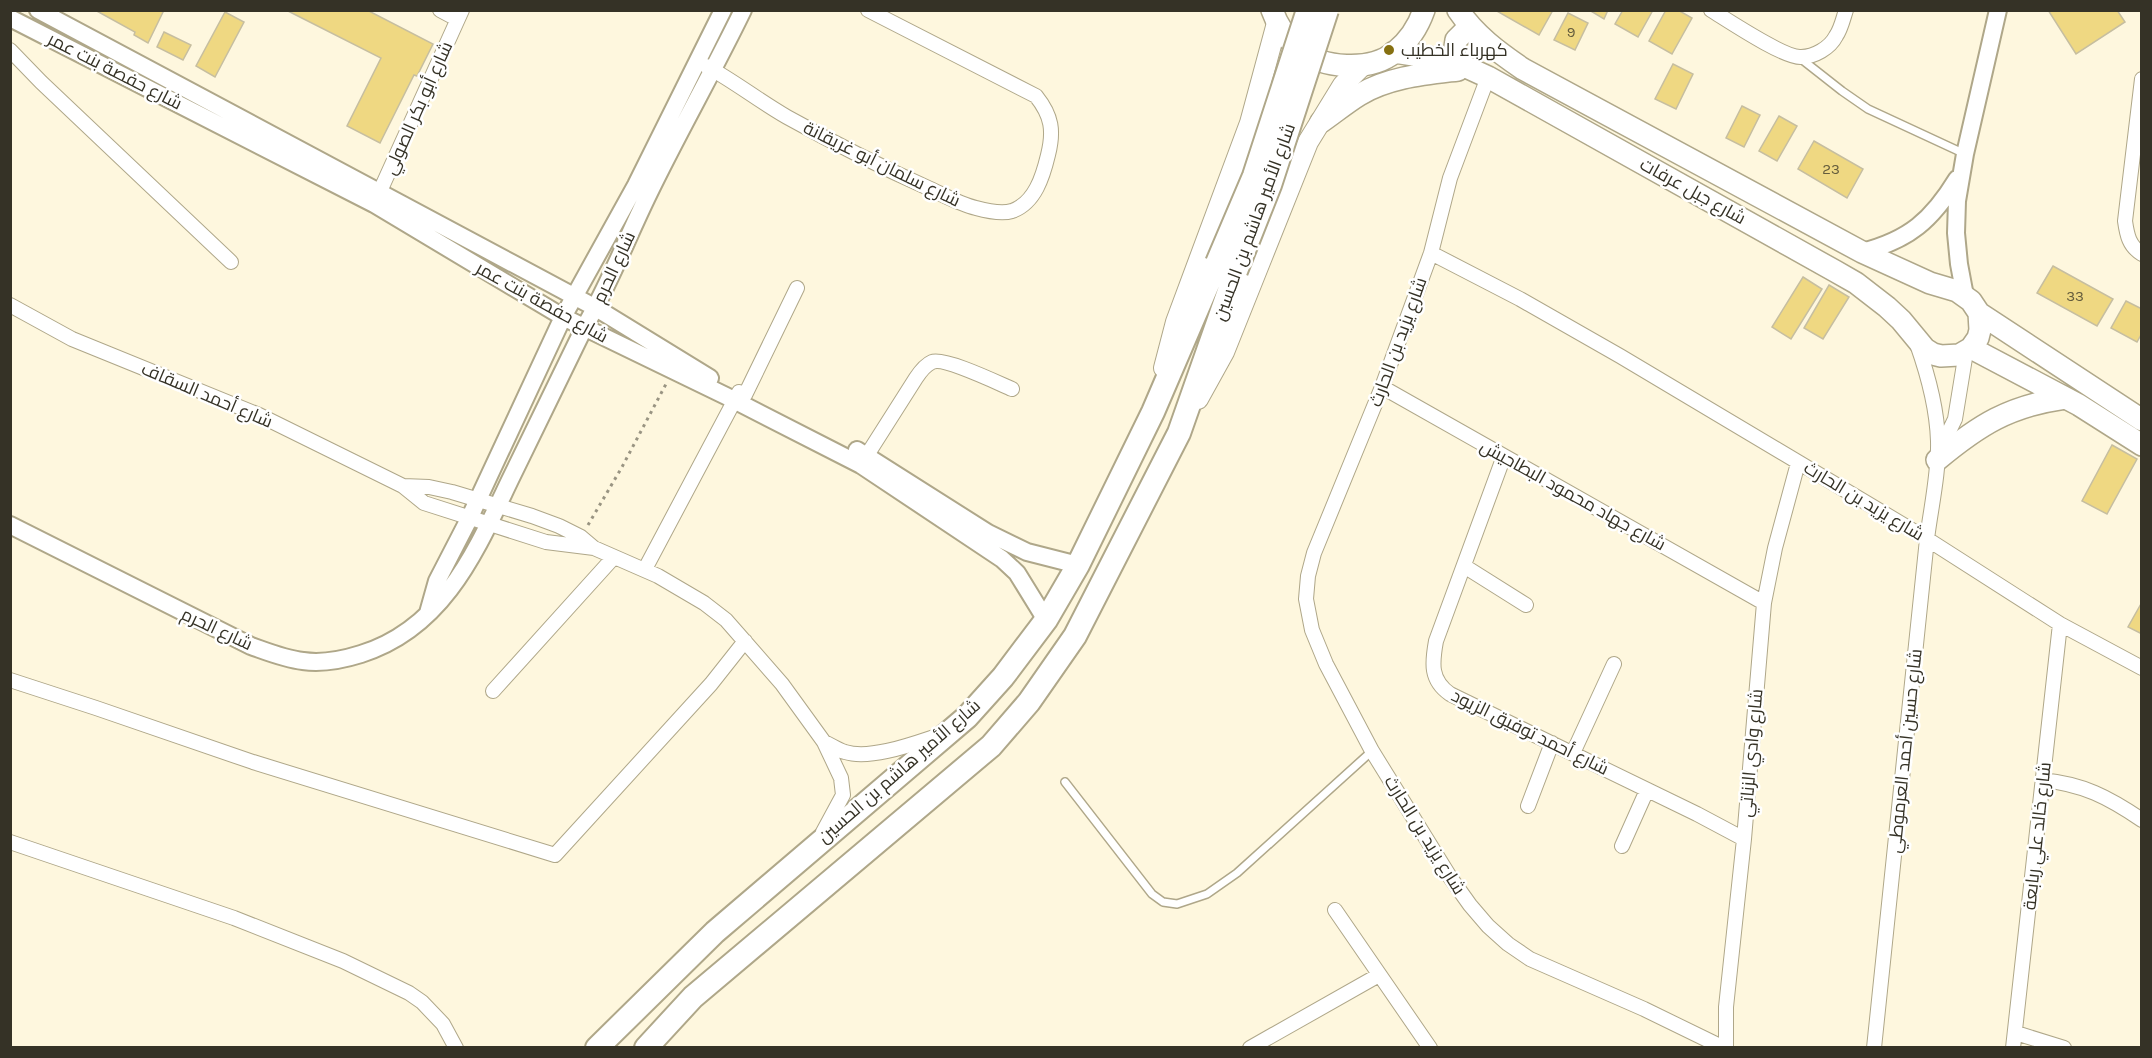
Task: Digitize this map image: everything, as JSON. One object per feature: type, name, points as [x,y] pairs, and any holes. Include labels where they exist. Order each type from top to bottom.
[{"type":"highway","name":"شارع الأمير هاشم بن الحسين","points":[[646,1047],[693,997],[991,746],[1022,710],[1075,636],[1179,433],[1226,267],[1308,10]]},
{"type":"highway","name":"شارع الأمير هاشم بن الحسين","points":[[597,1047],[715,932],[967,717],[1003,677],[1046,620],[1078,566],[1226,267],[1270,185],[1327,10]]},
{"type":"main road","points":[[1275,17],[1299,49],[1329,64],[1363,65],[1380,60],[1394,52],[1417,29],[1424,10]]},
{"type":"main road","name":"شارع الأمير هاشم بن الحسين","points":[[1153,412],[1176,322],[1250,123],[1275,17]]},
{"type":"main road","points":[[1321,122],[1360,95],[1387,83],[1460,65],[1456,40],[1464,19]]},
{"type":"main road","name":"شارع جبل عرفات","points":[[1464,19],[1488,44],[1523,69],[1862,252],[1930,283],[1957,291],[1965,296],[1979,313],[2142,420]]},
{"type":"main road","name":"شارع جبل عرفات","points":[[1394,52],[1460,65],[1488,77],[1856,283],[1887,307],[1925,349],[1933,354],[1950,357],[1969,350]]},
{"type":"main road","name":"شارع الأمير هاشم بن الحسين","points":[[1179,433],[1224,352],[1308,142],[1343,85],[1363,65]]},
{"type":"main road","points":[[1250,123],[1276,101],[1293,96],[1302,100],[1310,117],[1308,142]]},
{"type":"main road","points":[[1979,313],[1980,330],[1969,350],[2065,398],[2142,445]]},
{"type":"main road","points":[[1937,457],[1999,416],[2031,404],[2065,398]]},
{"type":"street","name":"شارع حفصة بنت عمر","points":[[38,10],[377,198],[563,317],[673,371],[739,396]]},
{"type":"street","points":[[440,10],[460,15]]},
{"type":"street","name":"شارع الحرم","points":[[10,525],[251,646],[288,659],[305,662],[335,661],[376,649],[405,633],[428,614],[453,587],[489,525],[584,328],[596,308],[643,188],[723,10]]},
{"type":"street","name":"شارع الحرم","points":[[428,614],[437,581],[469,519],[563,317],[714,70],[743,10]]},
{"type":"street","name":"شارع سلمان أبو غريقانة","points":[[699,62],[786,116],[891,171],[962,203],[978,209],[1002,212],[1013,210],[1028,201],[1035,192],[1047,163],[1053,137],[1046,113],[1036,96],[868,10]]},
{"type":"street","points":[[1711,10],[1786,53],[1800,58],[1814,55],[1826,48],[1836,37],[1846,10]]},
{"type":"street","points":[[1965,296],[1956,233],[1958,201],[1964,162],[1998,10]]},
{"type":"street","name":"شارع أبو بكر الصولي","points":[[377,198],[460,15]]},
{"type":"street","name":"شارع حفصة بنت عمر","points":[[10,18],[596,308],[739,396],[864,460],[1007,543],[1027,552],[1078,566]]},
{"type":"street","points":[[10,50],[231,262]]},
{"type":"street","points":[[1431,253],[1449,178],[1488,77]]},
{"type":"street","points":[[2142,79],[2125,220],[2127,237],[2135,250],[2142,254]]},
{"type":"street","points":[[1862,252],[1899,240],[1915,230],[1943,202],[1964,162]]},
{"type":"street","name":"شارع يزيد بن الحارث","points":[[1725,1047],[1539,963],[1508,944],[1488,926],[1449,878],[1372,751],[1326,664],[1312,630],[1306,599],[1308,576],[1314,554],[1382,387],[1431,253],[1520,299],[1620,356],[1927,539],[2060,624],[2142,668]]},
{"type":"street","points":[[645,569],[796,288]]},
{"type":"street","name":"شارع أحمد السقاف","points":[[10,305],[72,339],[258,415],[403,486],[424,503],[546,543],[594,548]]},
{"type":"street","name":"شارع حسين أحمد العرموطي","points":[[1874,1047],[1937,457],[1937,433],[1931,392],[1913,334]]},
{"type":"street","name":"شارع حسين أحمد العرموطي","points":[[1937,457],[1955,419],[1969,350]]},
{"type":"street","points":[[864,460],[916,378],[925,366],[933,362],[942,361],[1012,389]]},
{"type":"street","name":"شارع جهاد محمود البطاحيش","points":[[1382,387],[1764,603]]},
{"type":"street","name":"شارع أحمد توفيق الزيود","points":[[1504,456],[1436,641],[1432,659],[1436,680],[1450,694],[1744,839]]},
{"type":"street","name":"شارع حفصة بنت عمر","points":[[864,460],[1002,559],[1017,573],[1046,620]]},
{"type":"street","name":"شارع وادي الزناتي","points":[[1725,1047],[1726,1007],[1744,839],[1764,603],[1775,548],[1798,463]]},
{"type":"street","name":"شارع أحمد السقاف","points":[[403,486],[429,487],[541,519],[580,537],[594,548]]},
{"type":"street","points":[[594,548],[645,569],[704,603],[726,620],[782,684],[824,742],[841,778],[843,795],[816,844]]},
{"type":"street","points":[[493,691],[614,556]]},
{"type":"street","points":[[1464,567],[1526,605]]},
{"type":"street","name":"شارع خالد علي ربابعة","points":[[2013,1047],[2060,624]]},
{"type":"street","points":[[10,680],[252,762],[555,855],[711,684],[745,641]]},
{"type":"street","points":[[1573,753],[1614,664]]},
{"type":"street","points":[[824,742],[847,753],[870,753],[901,748],[949,732]]},
{"type":"street","points":[[1528,806],[1552,743]]},
{"type":"street","points":[[2042,780],[2068,783],[2098,793],[2142,820]]},
{"type":"street","points":[[1622,846],[1647,790]]},
{"type":"street","points":[[10,842],[234,918],[343,961],[410,993],[422,1002],[443,1024],[456,1047]]},
{"type":"street","points":[[1335,910],[1430,1047]]},
{"type":"street","points":[[1250,1047],[1379,975]]},
{"type":"street","points":[[2016,1033],[2064,1047]]},
{"type":"lane","points":[[1800,58],[1868,109],[1964,162]]},
{"type":"lane","points":[[1065,782],[1152,894],[1163,902],[1177,904],[1207,894],[1237,873],[1372,751]]},
{"type":"path","points":[[580,537],[622,467],[673,371]]},
{"type":"building","points":[[95,10],[164,10],[148,43],[134,35],[135,32]]},
{"type":"building","points":[[286,10],[367,10],[433,44],[417,76],[414,75],[380,143],[347,126],[381,58]]},
{"type":"building","points":[[1495,10],[1553,10],[1539,35]]},
{"type":"building","points":[[1589,10],[1608,10],[1604,19]]},
{"type":"building","points":[[1623,10],[1653,10],[1638,37],[1615,24]]},
{"type":"building","points":[[1666,10],[1678,10],[1692,18],[1672,54],[1649,41]]},
{"type":"building","points":[[2048,10],[2117,10],[2125,22],[2076,54]]},
{"type":"building","points":[[225,12],[244,22],[215,77],[196,66]]},
{"type":"building","points":[[1568,13],[1588,23],[1575,50],[1554,40]]},
{"type":"building","points":[[164,32],[191,45],[183,60],[157,47]]},
{"type":"building","points":[[1673,64],[1693,74],[1676,109],[1655,99]]},
{"type":"building","points":[[1742,106],[1760,115],[1744,147],[1726,138]]},
{"type":"building","points":[[1779,116],[1797,126],[1777,161],[1759,151]]},
{"type":"building","points":[[1814,141],[1863,169],[1847,198],[1798,169]]},
{"type":"building","points":[[2053,266],[2113,299],[2097,326],[2037,293]]},
{"type":"building","points":[[1803,277],[1822,289],[1791,339],[1772,327]]},
{"type":"building","points":[[1829,285],[1849,297],[1823,339],[1804,328]]},
{"type":"building","points":[[2126,301],[2142,309],[2142,333],[2137,342],[2111,328]]},
{"type":"building","points":[[2112,445],[2137,459],[2107,514],[2082,501]]},
{"type":"building","points":[[2142,602],[2142,634],[2128,627]]},
{"type":"place","name":"كهرباء الخطيب","points":[[1389,50]]}]
